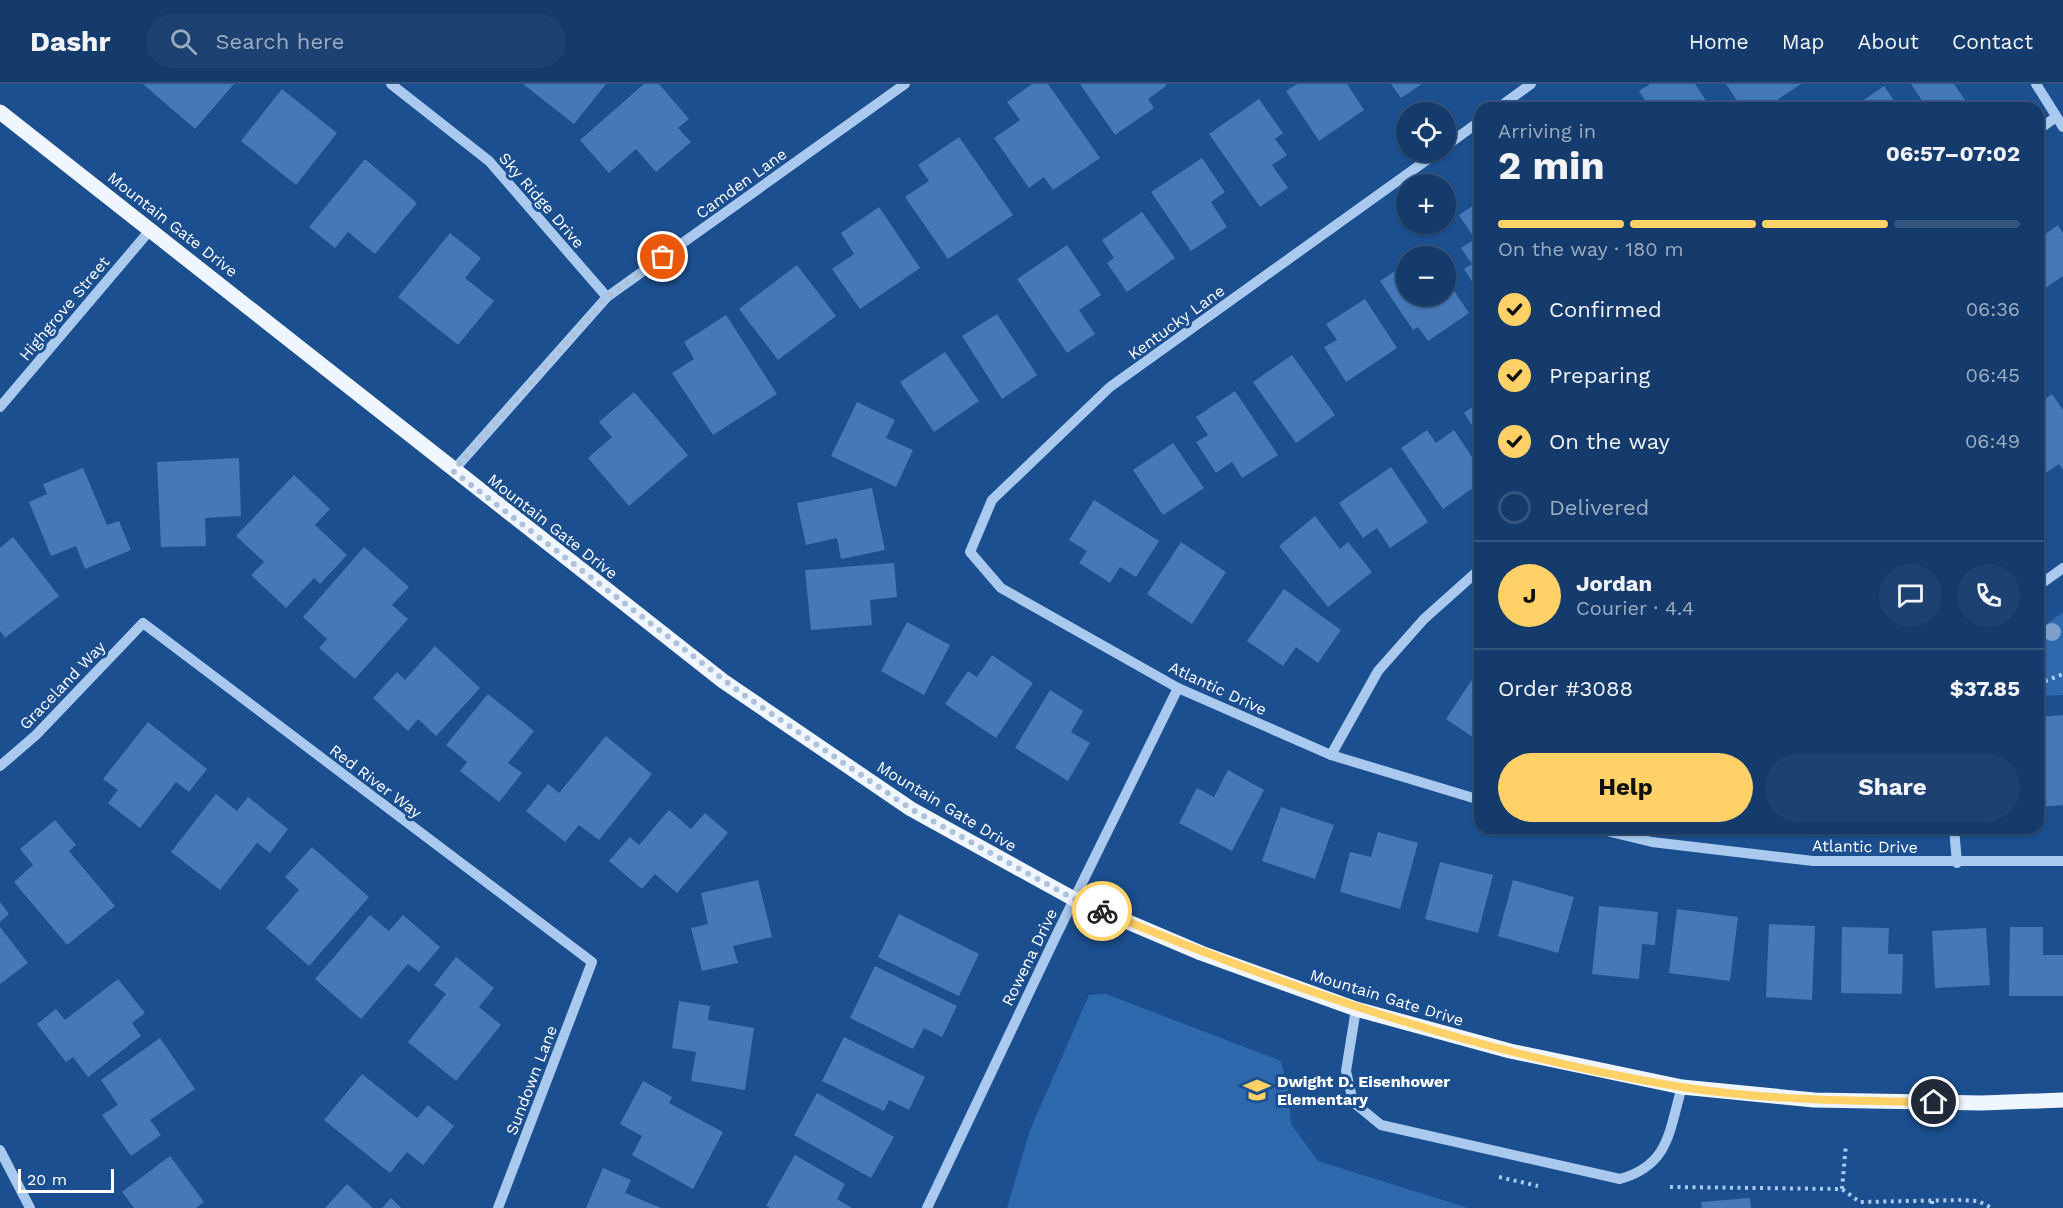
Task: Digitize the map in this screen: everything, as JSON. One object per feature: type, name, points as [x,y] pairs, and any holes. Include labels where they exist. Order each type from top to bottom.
[{"type":"main road","name":"Mountain Gate Drive","points":[[0,112],[151,228],[453,471],[732,687],[911,809],[1074,899],[1201,953],[1356,1009],[1510,1051],[1682,1087],[1814,1100],[1982,1103],[2063,1100]]},
{"type":"street","name":"Sky Ridge Drive","points":[[391,84],[489,161],[607,297]]},
{"type":"street","name":"Camden Lane","points":[[453,471],[607,297],[905,84]]},
{"type":"street","points":[[1506,102],[1531,84]]},
{"type":"street","points":[[2036,84],[2063,127]]},
{"type":"street","points":[[2044,126],[2056,117]]},
{"type":"street","points":[[1456,139],[1474,125]]},
{"type":"street","name":"Kentucky Lane","points":[[970,552],[992,500],[1110,387],[1424,162]]},
{"type":"street","name":"Highgrove Street","points":[[0,407],[151,228]]},
{"type":"street","name":"Atlantic Drive","points":[[970,552],[1001,588],[1178,688],[1332,755],[1474,798]]},
{"type":"street","points":[[2044,582],[2063,568]]},
{"type":"street","points":[[1332,755],[1378,671],[1424,619],[1474,574]]},
{"type":"street","name":"Graceland Way","points":[[0,766],[36,735],[143,623]]},
{"type":"street","name":"Red River Way","points":[[143,623],[592,962]]},
{"type":"street","name":"Rowena Drive","points":[[927,1208],[1074,899],[1178,688]]},
{"type":"street","name":"Atlantic Drive","points":[[1619,834],[1652,842],[1813,861],[1957,863],[2063,861]]},
{"type":"street","points":[[1955,834],[1957,863]]},
{"type":"street","name":"Sundown Lane","points":[[498,1208],[592,962]]},
{"type":"street","points":[[1356,1009],[1346,1071],[1353,1102],[1381,1125],[1620,1179],[1636,1174],[1664,1150],[1682,1087]]},
{"type":"street","points":[[0,1150],[30,1208]]},
{"type":"path","points":[[2044,682],[2063,674]]},
{"type":"path","points":[[1842,1189],[1846,1144]]},
{"type":"path","points":[[1499,1177],[1538,1186]]},
{"type":"path","points":[[1670,1187],[1842,1189],[1860,1202],[1978,1201],[1992,1208]]},
{"type":"path","points":[[1932,1201],[1932,1208]]},
{"type":"shaded area","points":[[2063,612],[2063,695],[2044,696],[2044,625]]},
{"type":"shaded area","points":[[1106,994],[1281,1061],[1288,1088],[1291,1124],[1318,1161],[1468,1208],[1007,1208],[1030,1130],[1089,995]]},
{"type":"building","points":[[143,84],[234,84],[195,129]]},
{"type":"building","points":[[523,84],[606,84],[574,124]]},
{"type":"building","points":[[644,84],[659,84],[689,119],[678,128],[691,142],[656,172],[636,149],[609,173],[580,140]]},
{"type":"building","points":[[1032,84],[1048,84],[1100,158],[1053,190],[1044,177],[1029,188],[994,138],[1020,120],[1007,102]]},
{"type":"building","points":[[1080,84],[1165,84],[1166,86],[1148,99],[1154,108],[1115,135]]},
{"type":"building","points":[[1297,84],[1347,84],[1364,110],[1319,141],[1286,91]]},
{"type":"building","points":[[1391,84],[1422,84],[1401,98]]},
{"type":"building","points":[[1650,84],[1695,84],[1707,102],[1646,102],[1639,91]]},
{"type":"building","points":[[1726,84],[1801,84],[1774,102],[1738,102]]},
{"type":"building","points":[[1911,84],[1954,84],[1965,100],[1962,102],[1923,102]]},
{"type":"building","points":[[1884,86],[1895,102],[1861,102]]},
{"type":"building","points":[[282,89],[337,133],[296,185],[241,141]]},
{"type":"building","points":[[1259,99],[1283,133],[1275,139],[1287,155],[1272,165],[1288,188],[1260,207],[1209,134]]},
{"type":"building","points":[[959,137],[1013,215],[948,259],[905,197],[929,181],[918,165]]},
{"type":"building","points":[[1202,158],[1225,192],[1211,202],[1227,227],[1191,251],[1151,192]]},
{"type":"building","points":[[365,159],[417,203],[375,254],[348,232],[335,248],[309,227]]},
{"type":"building","points":[[1474,205],[1474,238],[1459,215]]},
{"type":"building","points":[[879,207],[920,268],[860,309],[832,269],[854,254],[841,233]]},
{"type":"building","points":[[1142,212],[1175,258],[1127,292],[1107,263],[1114,258],[1102,240]]},
{"type":"building","points":[[2058,225],[2063,233],[2063,276],[2044,289],[2044,235]]},
{"type":"building","points":[[450,233],[481,258],[465,278],[494,301],[458,345],[398,297]]},
{"type":"building","points":[[1474,240],[1474,285],[1464,269],[1472,264],[1461,248]]},
{"type":"building","points":[[1067,245],[1101,295],[1079,310],[1095,334],[1067,353],[1017,279]]},
{"type":"building","points":[[797,265],[836,316],[778,360],[739,309]]},
{"type":"building","points":[[1396,270],[1396,305],[1380,281]]},
{"type":"building","points":[[1456,294],[1469,313],[1428,341],[1418,327],[1413,330],[1397,306],[1456,306]]},
{"type":"building","points":[[1365,299],[1397,348],[1346,382],[1324,347],[1337,340],[1326,324]]},
{"type":"building","points":[[997,314],[1037,375],[1002,399],[962,336]]},
{"type":"building","points":[[726,315],[777,394],[713,435],[672,373],[694,359],[684,342]]},
{"type":"building","points":[[945,352],[979,401],[934,432],[900,382]]},
{"type":"building","points":[[1292,355],[1335,415],[1296,443],[1253,382]]},
{"type":"building","points":[[1235,391],[1278,455],[1242,478],[1232,462],[1216,473],[1196,442],[1208,435],[1196,417]]},
{"type":"building","points":[[634,392],[688,455],[629,506],[588,458],[612,437],[599,422]]},
{"type":"building","points":[[2052,394],[2063,410],[2063,470],[2059,464],[2044,474],[2044,400]]},
{"type":"building","points":[[857,402],[895,420],[886,438],[913,450],[896,487],[831,456]]},
{"type":"building","points":[[1474,406],[1474,428],[1464,413]]},
{"type":"building","points":[[1427,430],[1436,443],[1454,430],[1474,460],[1474,487],[1443,509],[1401,448]]},
{"type":"building","points":[[1173,443],[1204,488],[1163,515],[1133,470]]},
{"type":"building","points":[[239,458],[241,516],[205,518],[206,546],[161,547],[157,462]]},
{"type":"building","points":[[1391,467],[1428,522],[1390,548],[1377,528],[1363,538],[1339,503]]},
{"type":"building","points":[[83,468],[107,525],[119,521],[131,550],[85,569],[76,546],[51,556],[29,502],[47,494],[43,484]]},
{"type":"building","points":[[294,475],[330,509],[315,525],[347,555],[320,584],[314,578],[286,608],[251,575],[264,562],[236,536]]},
{"type":"building","points":[[872,488],[885,550],[841,559],[837,538],[806,545],[797,503]]},
{"type":"building","points":[[1094,500],[1159,541],[1136,577],[1120,567],[1110,583],[1079,563],[1087,551],[1069,540]]},
{"type":"building","points":[[1315,516],[1340,549],[1348,542],[1372,572],[1328,607],[1279,546]]},
{"type":"building","points":[[13,537],[59,596],[5,638],[0,631],[0,548]]},
{"type":"building","points":[[1181,542],[1226,572],[1192,624],[1147,594]]},
{"type":"building","points":[[364,547],[409,587],[392,605],[408,619],[355,679],[319,648],[327,639],[303,617]]},
{"type":"building","points":[[894,563],[897,597],[870,600],[872,625],[811,630],[805,570]]},
{"type":"building","points":[[1284,589],[1341,630],[1318,663],[1296,647],[1283,666],[1247,641]]},
{"type":"building","points":[[907,622],[950,645],[924,695],[881,671]]},
{"type":"building","points":[[435,646],[480,688],[436,736],[418,719],[408,731],[373,698],[397,672],[405,680]]},
{"type":"building","points":[[992,655],[1033,683],[996,738],[945,704],[968,671],[977,677]]},
{"type":"building","points":[[1474,677],[1474,738],[1446,719]]},
{"type":"building","points":[[1050,690],[1083,711],[1071,732],[1090,743],[1068,781],[1015,748]]},
{"type":"building","points":[[488,694],[534,731],[508,763],[522,773],[499,802],[460,771],[467,762],[446,745]]},
{"type":"building","points":[[2063,715],[2063,805],[2044,807],[2044,717]]},
{"type":"building","points":[[148,722],[207,769],[189,792],[176,782],[140,828],[108,803],[118,790],[103,779]]},
{"type":"building","points":[[606,736],[652,774],[599,840],[579,825],[565,842],[526,811],[548,784],[559,793]]},
{"type":"building","points":[[1228,770],[1264,790],[1232,851],[1179,823],[1197,788],[1214,797]]},
{"type":"building","points":[[216,794],[237,811],[248,797],[288,829],[270,853],[257,843],[220,890],[171,852]]},
{"type":"building","points":[[1281,807],[1334,825],[1315,879],[1262,861]]},
{"type":"building","points":[[669,810],[691,829],[705,813],[728,833],[677,893],[655,874],[642,889],[609,861],[630,837],[639,845]]},
{"type":"building","points":[[55,820],[76,845],[69,851],[115,906],[67,945],[14,882],[33,865],[20,849]]},
{"type":"building","points":[[1378,832],[1418,843],[1400,909],[1340,892],[1350,852],[1371,857]]},
{"type":"building","points":[[312,847],[369,897],[309,966],[266,928],[299,890],[285,877]]},
{"type":"building","points":[[1440,862],[1493,875],[1478,933],[1425,919]]},
{"type":"building","points":[[758,880],[772,937],[733,946],[738,963],[702,971],[691,928],[708,924],[701,893]]},
{"type":"building","points":[[1513,880],[1574,897],[1558,953],[1498,936]]},
{"type":"building","points":[[0,902],[9,914],[0,922]]},
{"type":"building","points":[[1599,906],[1658,912],[1655,945],[1642,944],[1639,979],[1592,974]]},
{"type":"building","points":[[1677,909],[1738,917],[1730,981],[1669,973]]},
{"type":"building","points":[[899,914],[979,954],[959,996],[878,957]]},
{"type":"building","points":[[370,915],[389,931],[403,915],[440,947],[419,972],[408,964],[361,1019],[315,979]]},
{"type":"building","points":[[1769,924],[1815,926],[1812,1000],[1766,997]]},
{"type":"building","points":[[0,927],[28,963],[0,984]]},
{"type":"building","points":[[1842,927],[1889,928],[1888,954],[1903,954],[1902,994],[1841,993]]},
{"type":"building","points":[[2010,927],[2043,927],[2043,955],[2063,955],[2063,996],[2009,996]]},
{"type":"building","points":[[1986,928],[1990,985],[1935,988],[1932,931]]},
{"type":"building","points":[[456,957],[494,988],[479,1007],[501,1025],[456,1081],[408,1042],[446,994],[434,985]]},
{"type":"building","points":[[875,966],[957,1006],[942,1037],[924,1028],[913,1049],[850,1018]]},
{"type":"building","points":[[118,979],[145,1013],[132,1023],[141,1036],[88,1077],[73,1057],[66,1062],[37,1024],[56,1009],[65,1020]]},
{"type":"building","points":[[679,1001],[710,1006],[708,1020],[754,1028],[745,1090],[691,1081],[696,1052],[672,1048]]},
{"type":"building","points":[[844,1037],[925,1077],[909,1110],[889,1100],[884,1111],[822,1081]]},
{"type":"building","points":[[160,1038],[195,1089],[150,1120],[161,1135],[131,1156],[102,1115],[118,1105],[101,1080]]},
{"type":"building","points":[[362,1074],[417,1118],[428,1105],[454,1126],[423,1165],[407,1152],[390,1173],[324,1120]]},
{"type":"building","points":[[643,1081],[672,1097],[669,1103],[723,1132],[693,1189],[632,1155],[642,1136],[620,1124]]},
{"type":"building","points":[[817,1093],[894,1137],[871,1178],[794,1135]]},
{"type":"building","points":[[795,1155],[845,1184],[837,1199],[852,1208],[770,1208],[766,1206]]},
{"type":"building","points":[[170,1156],[204,1202],[196,1208],[134,1208],[122,1192]]},
{"type":"building","points":[[603,1168],[631,1180],[625,1193],[661,1208],[586,1208]]},
{"type":"building","points":[[347,1184],[373,1208],[325,1208]]},
{"type":"building","points":[[391,1198],[401,1208],[382,1208]]},
{"type":"building","points":[[1750,1198],[1751,1208],[1702,1208],[1701,1202]]},
{"type":"way so far","points":[[663,257],[607,297],[453,471],[723,681],[813,743],[911,809],[1074,899],[1102,911]]},
{"type":"place","name":"Dwight D. Eisenhower Elementary","points":[[1257,1090]]},
{"type":"route","points":[[1102,911],[1201,953],[1356,1009],[1510,1051],[1682,1087],[1814,1100],[1934,1102]]}]
